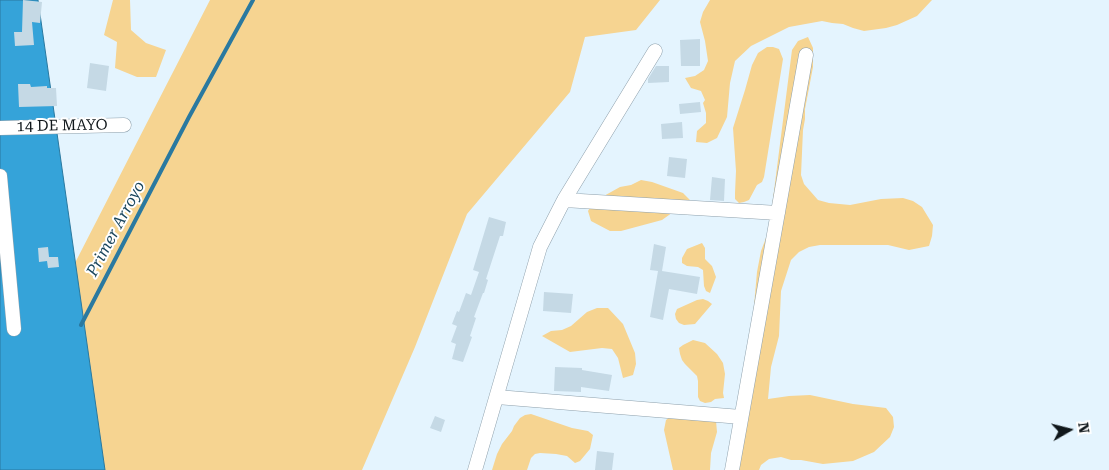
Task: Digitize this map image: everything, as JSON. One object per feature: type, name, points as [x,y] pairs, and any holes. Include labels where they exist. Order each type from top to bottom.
[{"type":"street","points":[[475,470],[540,248],[564,200],[655,51]]},
{"type":"street","points":[[732,470],[806,54]]},
{"type":"street","name":"14 DE MAYO","points":[[0,128],[124,124]]},
{"type":"street","points":[[0,176],[14,329]]},
{"type":"street","points":[[564,200],[778,212]]},
{"type":"street","points":[[497,397],[741,417]]},
{"type":"shaded area","points":[[113,0],[130,0],[131,30],[146,43],[166,50],[156,77],[137,77],[115,68],[117,42],[104,35]]},
{"type":"shaded area","points":[[210,0],[660,0],[636,30],[585,37],[570,92],[467,214],[415,347],[362,470],[0,470],[57,298]]},
{"type":"shaded area","points":[[710,0],[932,0],[917,16],[886,28],[864,31],[843,24],[822,21],[789,27],[751,46],[735,61],[730,83],[727,117],[717,138],[707,143],[696,142],[697,131],[706,123],[703,103],[705,100],[701,91],[691,88],[685,78],[695,76],[704,70],[708,61],[700,22]]},
{"type":"shaded area","points":[[808,37],[813,48],[813,67],[803,130],[801,175],[804,184],[818,200],[829,203],[850,205],[881,199],[903,198],[913,201],[922,207],[933,225],[932,236],[929,246],[909,250],[888,245],[820,245],[809,247],[799,252],[791,260],[781,291],[779,336],[771,367],[768,399],[810,395],[853,404],[886,408],[893,417],[894,427],[890,437],[874,452],[853,461],[823,464],[781,457],[769,459],[761,465],[759,470],[730,470],[750,351],[757,272],[761,251],[769,230],[792,50],[798,41]]},
{"type":"shaded area","points":[[767,47],[779,49],[783,59],[764,177],[749,200],[739,203],[735,199],[736,171],[733,128],[752,65],[758,53]]},
{"type":"shaded area","points":[[641,180],[683,193],[690,200],[662,220],[621,231],[610,231],[591,221],[588,211],[593,202],[620,187],[631,185]]},
{"type":"shaded area","points":[[702,243],[705,248],[705,259],[712,266],[716,277],[710,293],[706,291],[704,286],[703,270],[682,263],[682,258],[687,249]]},
{"type":"shaded area","points":[[703,299],[712,304],[695,324],[684,325],[679,323],[675,314],[677,309]]},
{"type":"shaded area","points":[[597,308],[608,308],[623,324],[635,353],[636,364],[633,375],[623,378],[618,358],[612,349],[602,348],[570,352],[542,336],[551,331],[562,330],[571,326],[587,312]]},
{"type":"shaded area","points":[[693,340],[705,343],[717,354],[723,363],[725,374],[724,398],[705,403],[700,401],[698,397],[697,376],[682,360],[679,348]]},
{"type":"shaded area","points":[[675,413],[716,421],[717,432],[711,453],[710,470],[673,470],[664,430],[666,420]]},
{"type":"shaded area","points":[[531,414],[572,428],[588,431],[593,435],[590,449],[580,461],[575,463],[567,456],[540,453],[535,454],[531,458],[527,470],[492,470],[502,444],[514,426],[520,418]]},
{"type":"water","points":[[0,0],[38,0],[105,470],[0,470]]},
{"type":"building","points":[[23,0],[42,2],[40,23],[32,22],[34,45],[15,46],[14,32],[22,32]]},
{"type":"building","points":[[700,39],[700,66],[681,66],[680,40]]},
{"type":"building","points":[[90,63],[109,66],[106,91],[87,88]]},
{"type":"building","points":[[656,66],[669,66],[669,82],[648,83],[648,79]]},
{"type":"building","points":[[18,84],[30,84],[31,87],[47,86],[47,88],[56,88],[57,106],[19,107]]},
{"type":"building","points":[[700,102],[701,112],[680,114],[679,104]]},
{"type":"building","points":[[682,122],[683,138],[662,139],[661,124]]},
{"type":"building","points":[[669,157],[687,159],[685,178],[667,176]]},
{"type":"building","points":[[712,177],[725,179],[724,201],[710,200]]},
{"type":"building","points":[[489,217],[506,222],[503,236],[500,236],[486,279],[488,280],[484,293],[474,317],[476,318],[470,336],[472,337],[463,362],[452,359],[456,344],[451,342],[457,326],[452,324],[466,293],[471,295],[479,272],[473,270]]},
{"type":"building","points":[[654,244],[666,247],[662,271],[700,277],[697,294],[669,289],[663,320],[650,317],[658,271],[650,270]]},
{"type":"building","points":[[48,247],[49,257],[58,257],[59,267],[48,268],[47,261],[39,262],[38,248]]},
{"type":"building","points":[[544,292],[573,294],[571,313],[543,311]]},
{"type":"building","points":[[555,367],[582,368],[582,370],[612,375],[609,391],[581,387],[581,392],[554,391]]},
{"type":"building","points":[[435,416],[445,420],[441,432],[430,428]]},
{"type":"building","points":[[597,451],[614,453],[612,470],[595,470]]},
{"type":"waterway","name":"Primer Arroyo","points":[[81,325],[189,117],[253,0]]}]
